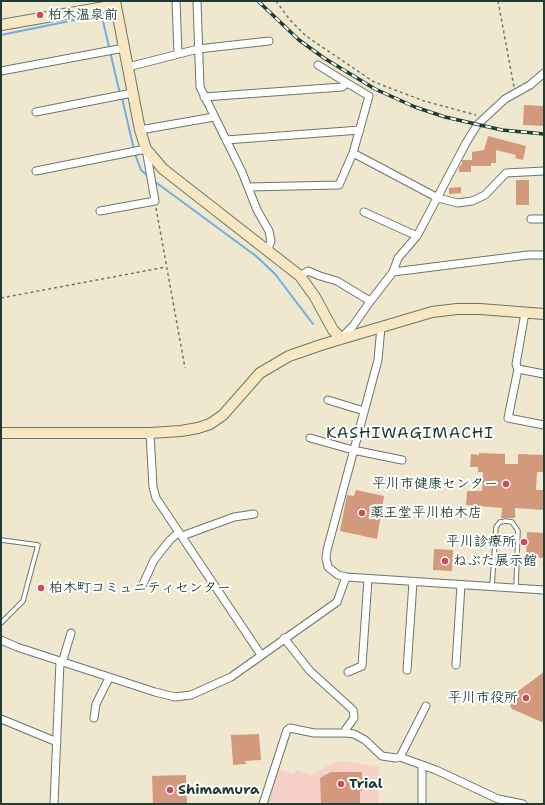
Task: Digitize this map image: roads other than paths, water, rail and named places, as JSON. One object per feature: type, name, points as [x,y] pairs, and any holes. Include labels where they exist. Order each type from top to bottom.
[{"type":"street","points":[[176,1],[178,54]]},
{"type":"street","points":[[197,1],[200,87],[248,187],[257,210],[269,231],[271,242],[268,249]]},
{"type":"street","points":[[1,25],[116,3],[132,93],[146,150],[155,201],[100,211]]},
{"type":"street","points":[[128,67],[198,49],[269,41]]},
{"type":"street","points":[[1,71],[124,48]]},
{"type":"street","points":[[248,187],[339,185],[360,130],[369,96],[318,65]]},
{"type":"street","points":[[341,338],[353,326],[392,272],[398,258],[417,236],[466,143],[484,117],[504,99],[530,85],[544,73]]},
{"type":"street","points":[[204,96],[342,87],[347,83]]},
{"type":"street","points":[[36,112],[132,93]]},
{"type":"street","points":[[140,130],[214,117]]},
{"type":"street","points":[[226,140],[360,130]]},
{"type":"street","points":[[36,171],[146,150]]},
{"type":"street","points":[[146,150],[163,169],[268,249],[300,276],[311,291],[333,330],[341,338]]},
{"type":"street","points":[[352,153],[438,198],[458,203],[472,201],[485,195],[506,173],[544,171]]},
{"type":"street","points":[[364,212],[417,236]]},
{"type":"street","points":[[532,218],[544,219]]},
{"type":"street","points":[[392,272],[528,255],[544,255]]},
{"type":"street","points":[[300,276],[308,271],[337,281],[370,301]]},
{"type":"street","points":[[1,433],[150,433],[181,431],[210,424],[223,415],[260,373],[272,364],[289,356],[341,338],[432,312],[457,309],[544,314]]},
{"type":"street","points":[[525,313],[516,364],[518,370],[508,418],[544,425]]},
{"type":"street","points":[[381,327],[378,360],[353,450],[326,558],[328,567],[338,575],[346,577],[461,586],[544,590]]},
{"type":"street","points":[[518,370],[544,374]]},
{"type":"street","points":[[328,400],[364,411]]},
{"type":"street","points":[[150,433],[153,487],[156,498],[261,655]]},
{"type":"street","points":[[310,438],[353,450],[402,460]]},
{"type":"street","points":[[143,584],[158,555],[181,534],[234,517],[254,514]]},
{"type":"street","points":[[1,640],[17,648],[109,678],[175,697],[191,695],[231,677],[284,638],[337,602],[346,577]]},
{"type":"street","points":[[348,672],[362,666],[368,579]]},
{"type":"street","points":[[407,670],[413,582]]},
{"type":"street","points":[[456,665],[461,586]]},
{"type":"street","points":[[54,804],[61,662],[72,632]]},
{"type":"street","points":[[284,638],[310,671],[353,710],[354,718],[346,729],[346,732]]},
{"type":"street","points":[[94,718],[96,704],[109,678]]},
{"type":"street","points":[[400,757],[426,706]]},
{"type":"street","points":[[1,719],[57,742]]},
{"type":"street","points":[[263,804],[287,730],[290,728],[314,733],[346,732],[354,734],[365,740],[382,756],[396,758],[400,757],[422,765],[498,799],[523,804]]},
{"type":"street","points":[[422,765],[422,804]]},
{"type":"lane","points":[[492,587],[496,527],[500,522],[506,521],[516,526],[518,531],[516,588]]},
{"type":"lane","points":[[1,540],[38,545],[23,601],[1,623]]},
{"type":"waterway","points":[[1,35],[99,15],[102,17],[120,94]]},
{"type":"waterway","points":[[122,98],[135,154],[141,170],[149,177]]},
{"type":"waterway","points":[[154,181],[256,256],[275,274],[313,324]]},
{"type":"railway","points":[[258,1],[299,40],[324,58],[375,89],[415,107],[445,117],[502,130],[544,134]]},
{"type":"place","name":"柏木温泉前","points":[[40,15]]},
{"type":"place","name":"平川市健康センター","points":[[506,484]]},
{"type":"place","name":"薬王堂平川柏木店","points":[[362,513]]},
{"type":"place","name":"平川診療所","points":[[524,542]]},
{"type":"place","name":"ねぷた展示館","points":[[445,561]]},
{"type":"place","name":"柏木町コミュニティセンター","points":[[41,588]]},
{"type":"place","name":"平川市役所","points":[[526,698]]},
{"type":"place","name":"Trial","points":[[341,784]]},
{"type":"place","name":"Shimamura","points":[[170,790]]},
{"type":"district","name":"KASHIWAGIMACHI","points":[[410,434]]}]
